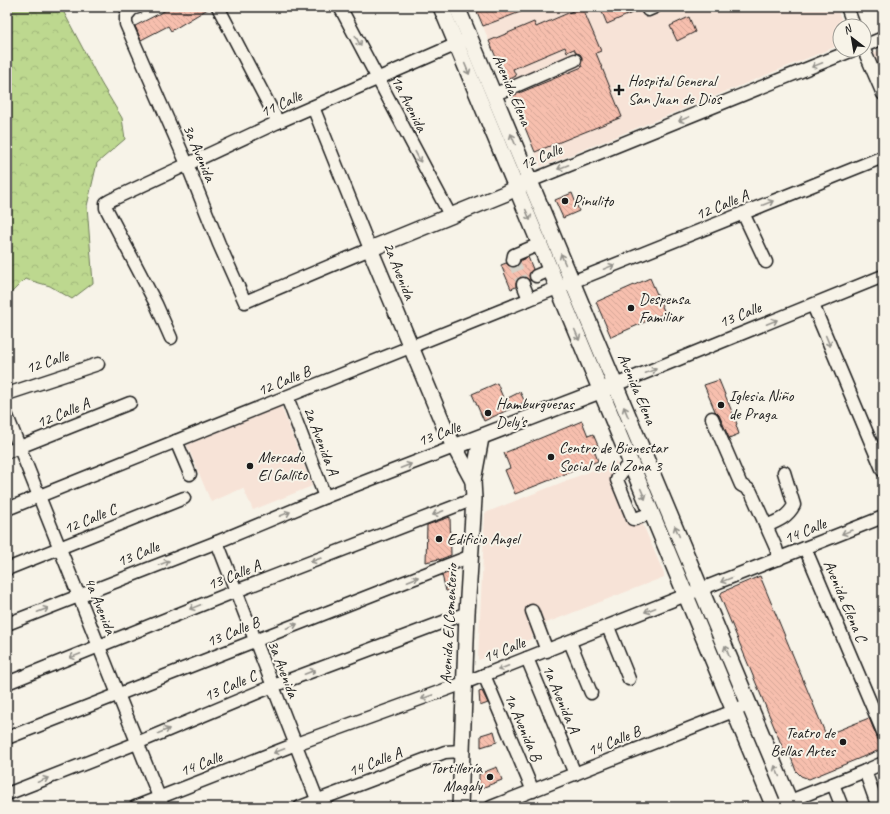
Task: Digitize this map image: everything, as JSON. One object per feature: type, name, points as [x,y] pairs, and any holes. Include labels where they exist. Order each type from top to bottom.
[{"type":"main road","name":"Avenida Elena","points":[[441,7],[494,94],[702,589],[748,705],[791,804]]},
{"type":"main road","name":"Avenida Elena","points":[[457,7],[463,41],[516,188],[774,807]]},
{"type":"main road","name":"12 Calle","points":[[370,249],[530,181]]},
{"type":"main road","name":"2a Avenida","points":[[370,249],[454,447]]},
{"type":"main road","name":"13 Calle","points":[[454,447],[481,438],[615,385]]},
{"type":"main road","points":[[473,481],[481,438]]},
{"type":"main road","name":"Avenida El Cementerio","points":[[454,447],[473,481],[474,499],[467,613],[460,807]]},
{"type":"street","name":"3a Avenida","points":[[138,7],[132,9],[126,16],[126,24],[245,302]]},
{"type":"street","points":[[218,7],[278,122]]},
{"type":"street","name":"1a Avenida","points":[[340,7],[450,216]]},
{"type":"street","points":[[846,7],[851,18]]},
{"type":"street","points":[[872,43],[883,38]]},
{"type":"street","name":"11 Calle","points":[[171,338],[156,304],[106,208],[106,203],[278,122],[463,41]]},
{"type":"street","name":"12 Calle","points":[[530,181],[833,58]]},
{"type":"street","points":[[867,58],[883,94]]},
{"type":"street","points":[[494,94],[575,60]]},
{"type":"street","name":"2a Avenida","points":[[313,107],[370,249]]},
{"type":"street","name":"12 Calle A","points":[[572,282],[883,157]]},
{"type":"street","points":[[743,213],[766,262]]},
{"type":"street","points":[[513,260],[514,255],[540,244]]},
{"type":"street","name":"12 Calle","points":[[245,302],[370,249]]},
{"type":"street","points":[[536,276],[550,270]]},
{"type":"street","name":"13 Calle","points":[[615,385],[883,276]]},
{"type":"street","name":"12 Calle B","points":[[7,509],[572,282]]},
{"type":"street","points":[[523,284],[529,299]]},
{"type":"street","points":[[813,305],[883,471]]},
{"type":"street","name":"12 Calle","points":[[7,394],[98,364]]},
{"type":"street","name":"2a Avenida A","points":[[286,397],[325,497]]},
{"type":"street","name":"12 Calle A","points":[[7,452],[130,403]]},
{"type":"street","name":"4a Avenida","points":[[7,416],[161,802]]},
{"type":"street","points":[[712,418],[741,485],[751,492],[779,559]]},
{"type":"street","points":[[176,441],[190,474]]},
{"type":"street","name":"13 Calle","points":[[7,624],[79,597],[325,497],[454,447]]},
{"type":"street","points":[[766,526],[790,513],[794,505],[784,472]]},
{"type":"street","name":"12 Calle C","points":[[7,569],[184,498]]},
{"type":"street","name":"13 Calle A","points":[[7,683],[236,591],[474,499]]},
{"type":"street","name":"14 Calle","points":[[135,807],[161,802],[296,744],[464,683],[883,517]]},
{"type":"street","name":"3a Avenida","points":[[217,542],[319,804]]},
{"type":"street","name":"Avenida Elena C","points":[[806,548],[883,732]]},
{"type":"street","name":"13 Calle B","points":[[7,738],[471,556]]},
{"type":"street","points":[[532,611],[547,650]]},
{"type":"street","name":"13 Calle C","points":[[7,794],[137,743],[273,686],[467,613]]},
{"type":"street","points":[[608,627],[629,679]]},
{"type":"street","points":[[570,642],[591,693]]},
{"type":"street","name":"1a Avenida A","points":[[527,658],[575,774]]},
{"type":"street","name":"1a Avenida B","points":[[484,675],[533,791]]},
{"type":"street","name":"14 Calle B","points":[[492,807],[748,705]]},
{"type":"street","name":"14 Calle A","points":[[300,807],[319,804],[445,752],[461,751]]},
{"type":"street","points":[[774,807],[791,804],[883,762]]},
{"type":"street","points":[[865,771],[878,807]]},
{"type":"street","points":[[833,784],[842,807]]},
{"type":"shaded area","name":"Hospital General San Juan de Dios","points":[[475,7],[836,7],[841,18],[832,18],[832,48],[541,167]]},
{"type":"shaded area","points":[[880,50],[883,51],[883,80],[873,55],[873,53]]},
{"type":"shaded area","name":"Mercado El Gallito","points":[[281,406],[312,486],[253,510],[243,488],[211,502],[187,445]]},
{"type":"shaded area","points":[[616,461],[664,577],[531,629],[533,635],[531,639],[479,660],[485,513]]},
{"type":"green space","points":[[7,7],[61,7],[101,83],[122,118],[125,139],[97,163],[87,206],[93,283],[72,299],[50,286],[25,279],[7,297]]},
{"type":"building","points":[[172,7],[211,7],[171,31],[168,26],[141,40],[135,26]]},
{"type":"building","points":[[475,7],[531,7],[531,8],[483,26]]},
{"type":"building","points":[[582,7],[601,51],[596,53],[622,117],[535,152],[512,96],[582,67],[582,57],[580,54],[576,53],[574,49],[567,52],[565,47],[513,69],[516,76],[506,81],[489,41],[534,22],[536,27]]},
{"type":"building","points":[[600,7],[641,7],[641,9],[607,24]]},
{"type":"building","points":[[689,17],[695,32],[677,41],[670,26]]},
{"type":"building","points":[[572,193],[579,211],[563,218],[555,200]]},
{"type":"building","points":[[528,257],[533,269],[529,275],[531,281],[524,277],[520,277],[516,283],[516,287],[511,289],[501,265],[506,263],[511,267],[515,267],[519,265],[521,260]]},
{"type":"building","name":"Despensa Familiar","points":[[650,278],[665,313],[611,337],[596,302]]},
{"type":"building","name":"Iglesia Niño de Praga","points":[[719,380],[737,424],[739,434],[729,438],[704,385]]},
{"type":"building","points":[[497,383],[504,400],[520,392],[525,402],[484,421],[472,394]]},
{"type":"building","name":"Centro de Bienestar Social de la Zona 3","points":[[582,421],[588,436],[593,434],[599,448],[594,450],[598,461],[515,494],[505,470],[510,468],[504,453]]},
{"type":"building","name":"Edificio Angel","points":[[450,517],[451,555],[439,560],[426,562],[427,525]]},
{"type":"building","points":[[450,572],[454,590],[446,591],[442,575]]},
{"type":"building","points":[[760,576],[826,735],[869,718],[882,749],[809,779],[801,776],[796,771],[789,752],[784,751],[720,596],[722,592]]},
{"type":"building","points":[[482,691],[488,703],[480,706],[479,692]]},
{"type":"building","points":[[494,731],[497,742],[481,747],[481,735]]},
{"type":"building","name":"Tortillería Magaly","points":[[497,767],[502,780],[479,789],[479,774]]},
{"type":"tunnel","points":[[513,260],[523,284]]},
{"type":"place","name":"Hospital General San Juan de Dios","points":[[619,90]]},
{"type":"place","name":"Pinulito","points":[[565,201]]},
{"type":"place","name":"Despensa Familiar","points":[[631,308]]},
{"type":"place","name":"Iglesia Niño de Praga","points":[[721,405]]},
{"type":"place","name":"Hamburguesas Dely's","points":[[488,413]]},
{"type":"place","name":"Centro de Bienestar Social de la Zona 3","points":[[551,457]]},
{"type":"place","name":"Mercado El Gallito","points":[[250,466]]},
{"type":"place","name":"Edificio Angel","points":[[439,539]]},
{"type":"place","name":"Teatro de Bellas Artes","points":[[843,742]]},
{"type":"place","name":"Tortillería Magaly","points":[[490,777]]}]
